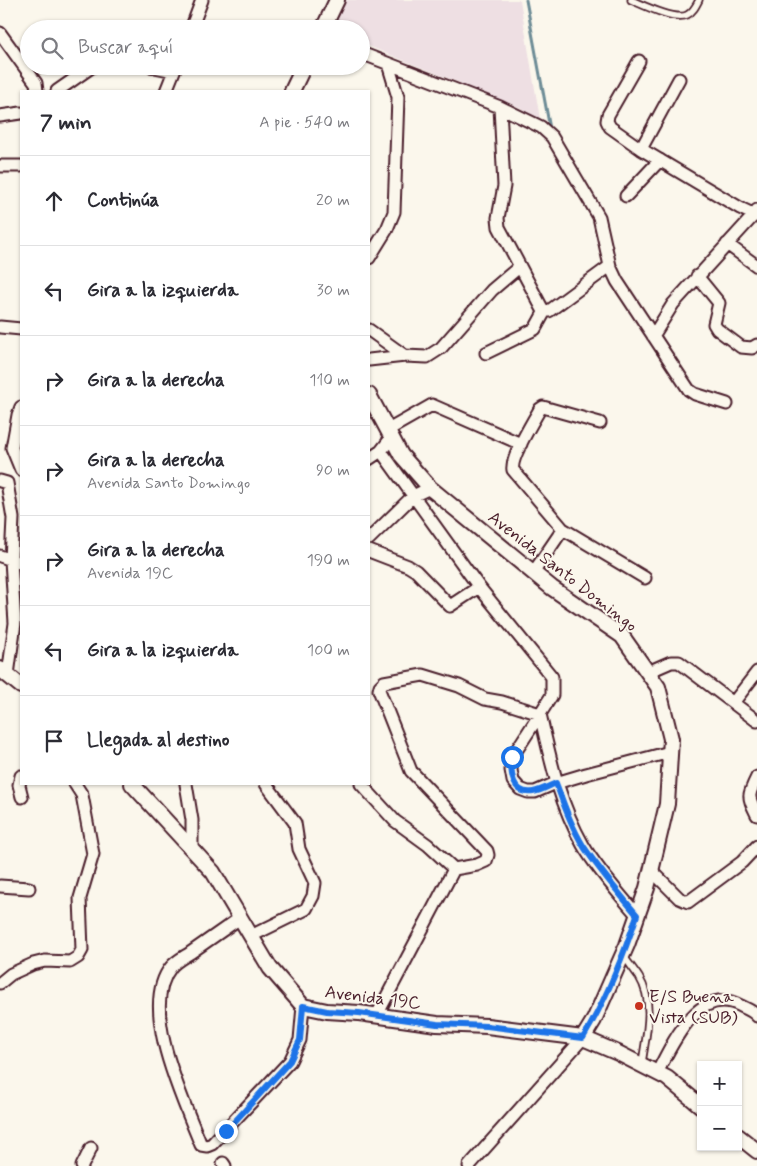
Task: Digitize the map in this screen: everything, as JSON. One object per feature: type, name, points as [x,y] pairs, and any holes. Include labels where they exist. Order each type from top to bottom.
[{"type":"street","points":[[194,20],[202,0]]},
{"type":"street","points":[[327,20],[337,0]]},
{"type":"street","points":[[0,33],[20,61]]},
{"type":"street","points":[[370,57],[500,107],[541,127],[552,137],[599,217],[610,266],[617,280],[653,336],[689,390],[695,394],[727,404]]},
{"type":"street","points":[[639,61],[608,115],[607,121],[610,127],[640,149],[740,208],[756,213],[673,304],[653,336]]},
{"type":"street","points":[[370,256],[387,229],[394,212],[398,97],[388,64]]},
{"type":"street","points":[[30,75],[36,83],[37,90]]},
{"type":"street","points":[[57,90],[80,75]]},
{"type":"street","points":[[166,90],[173,75]]},
{"type":"street","points":[[292,90],[300,75]]},
{"type":"street","points":[[640,149],[679,79]]},
{"type":"street","points":[[500,107],[504,186],[498,218],[499,227],[519,267],[545,311]]},
{"type":"street","points":[[0,116],[20,113]]},
{"type":"street","points":[[626,196],[660,160]]},
{"type":"street","points":[[0,166],[20,166]]},
{"type":"street","points":[[727,244],[757,266]]},
{"type":"street","points":[[545,311],[549,312],[610,266]]},
{"type":"street","points":[[370,360],[404,356],[427,358],[440,348],[492,290],[519,267]]},
{"type":"street","points":[[697,276],[719,303],[714,324],[717,329],[741,347],[752,348],[757,345]]},
{"type":"street","points":[[486,352],[535,329],[545,311]]},
{"type":"street","points":[[0,327],[20,329]]},
{"type":"street","points":[[370,331],[404,356]]},
{"type":"street","name":"Avenida Santo Domingo","points":[[370,396],[401,455],[430,488],[552,588],[622,636],[658,687],[671,739],[667,804],[651,870],[623,954],[594,1020],[583,1038],[470,1166]]},
{"type":"street","points":[[370,458],[381,451],[390,434],[432,405],[521,444]]},
{"type":"street","points":[[600,423],[543,407],[540,409],[521,444],[512,466],[513,470],[563,529],[645,578]]},
{"type":"street","points":[[20,410],[12,448],[20,468]]},
{"type":"street","points":[[381,451],[479,587],[552,677],[552,695],[512,757],[510,770],[513,781],[520,789],[535,792],[556,783],[670,752]]},
{"type":"street","points":[[0,481],[8,483],[13,518],[11,560],[15,623],[4,672],[20,685]]},
{"type":"street","points":[[370,538],[414,496],[430,488]]},
{"type":"street","points":[[533,573],[563,529]]},
{"type":"street","points":[[370,551],[416,571],[450,606],[479,587]]},
{"type":"street","points":[[648,672],[671,662],[679,662],[757,721]]},
{"type":"street","points":[[733,702],[757,672]]},
{"type":"street","points":[[377,1016],[454,870],[486,861],[488,855],[487,851],[411,771],[379,690],[380,686],[384,682],[423,675],[459,686],[485,700],[502,702],[540,714]]},
{"type":"street","points":[[540,714],[556,783],[564,806],[584,846],[637,915]]},
{"type":"street","points":[[757,777],[749,798],[757,815]]},
{"type":"street","points":[[20,780],[19,785],[22,797]]},
{"type":"street","points":[[1,986],[11,974],[33,964],[70,962],[78,958],[82,950],[80,898],[93,854],[82,795],[76,785]]},
{"type":"street","name":"Avenida 19C","points":[[133,785],[213,872],[270,968],[303,1006],[327,1011],[437,1024],[487,1026],[583,1038],[667,1078],[697,1103]]},
{"type":"street","points":[[186,785],[192,820],[192,850]]},
{"type":"street","points":[[251,936],[306,909],[313,896],[315,883],[299,849],[295,823],[267,785]]},
{"type":"street","points":[[362,785],[395,821],[428,845],[454,870]]},
{"type":"street","points":[[651,870],[679,898],[688,902],[742,862],[757,846]]},
{"type":"street","points":[[0,886],[29,888]]},
{"type":"street","points":[[240,918],[172,966],[162,982],[158,1006],[160,1028],[174,1074],[201,1145],[207,1146],[212,1144],[290,1061],[300,1040],[303,1006]]},
{"type":"street","points":[[657,1073],[682,1027],[706,1005],[718,1000],[732,1001],[756,1014]]},
{"type":"street","points":[[742,1139],[757,1151]]},
{"type":"street","points":[[82,1166],[91,1148]]},
{"type":"lane","points":[[630,0],[675,16],[685,16],[692,12],[699,0]]},
{"type":"lane","points":[[623,954],[640,978],[648,1007],[642,1065]]},
{"type":"shaded area","points":[[346,0],[520,0],[541,125],[521,108],[370,47],[370,20],[336,20]]},
{"type":"waterway","points":[[526,0],[550,129]]},
{"type":"place","name":"E/S Buena Vista (SUB)","points":[[639,1006]]},
{"type":"route","points":[[226,1131],[290,1061],[300,1040],[303,1006],[327,1011],[359,1013],[437,1024],[487,1026],[583,1038],[594,1020],[627,945],[637,915],[584,846],[564,806],[556,783],[535,792],[520,789],[513,781],[510,770],[512,757]]}]
